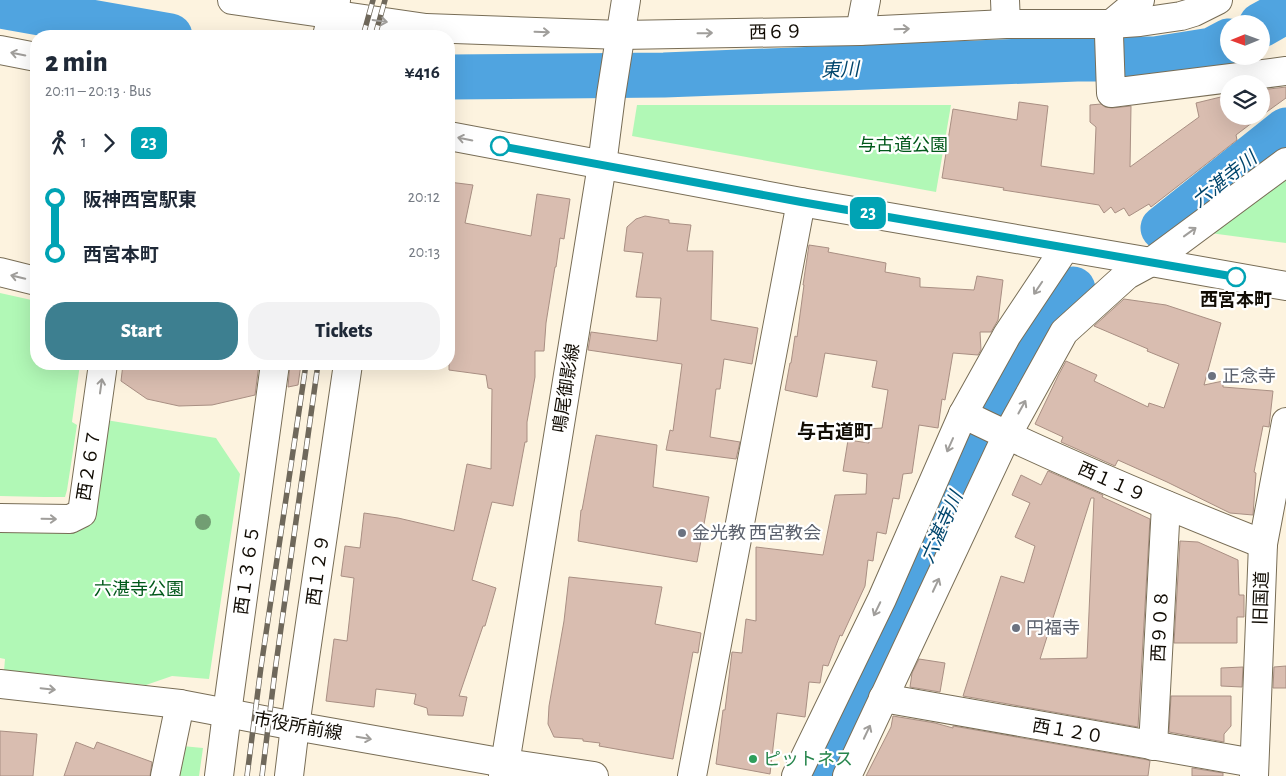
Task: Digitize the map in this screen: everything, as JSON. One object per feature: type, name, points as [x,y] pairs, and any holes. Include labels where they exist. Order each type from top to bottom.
[{"type":"street","name":"西６９","points":[[232,0],[331,20],[620,41],[860,31],[1005,12],[1110,30],[1140,22],[1181,16],[1218,0]]},
{"type":"street","name":"鳴尾御影線","points":[[504,769],[602,165],[626,0]]},
{"type":"street","points":[[860,31],[866,0]]},
{"type":"street","points":[[1140,0],[1110,30],[1111,89],[1286,71]]},
{"type":"street","points":[[0,50],[30,56]]},
{"type":"street","points":[[455,137],[801,202],[1286,286]]},
{"type":"street","points":[[847,776],[1002,432],[1064,332],[1127,275],[1151,262],[1286,162]]},
{"type":"street","points":[[692,776],[801,202]]},
{"type":"street","points":[[796,776],[882,599],[967,415],[1007,335],[1065,248]]},
{"type":"street","points":[[0,272],[30,280]]},
{"type":"street","name":"西２６７","points":[[0,518],[70,519],[82,513],[102,370]]},
{"type":"street","name":"西１３６５","points":[[219,776],[274,370]]},
{"type":"street","name":"西１２９","points":[[289,776],[347,370]]},
{"type":"street","name":"西１１９","points":[[967,415],[1166,505],[1263,544]]},
{"type":"street","name":"旧国道","points":[[1254,770],[1263,544],[1286,422]]},
{"type":"street","name":"西９０８","points":[[1154,746],[1166,505]]},
{"type":"street","name":"市役所前線","points":[[0,684],[180,704],[504,769],[594,776]]},
{"type":"street","name":"西１２０","points":[[883,698],[1154,746],[1254,770]]},
{"type":"street","points":[[164,776],[180,704]]},
{"type":"green space","name":"与古道公園","points":[[637,105],[951,105],[936,192],[632,136]]},
{"type":"green space","points":[[1286,169],[1286,243],[1210,233]]},
{"type":"green space","points":[[0,293],[30,300],[30,370],[79,370],[72,422],[77,425],[65,497],[0,496]]},
{"type":"green space","name":"六湛寺公園","points":[[106,420],[216,438],[240,474],[209,679],[172,676],[146,685],[56,676],[25,678],[4,671],[5,659],[0,658],[0,531],[87,525]]},
{"type":"green space","points":[[182,746],[203,748],[199,776],[176,776]]},
{"type":"building","points":[[1286,87],[1286,98],[1270,110],[1270,89]]},
{"type":"building","points":[[1220,97],[1220,125],[1249,125],[1236,135],[1237,140],[1151,207],[1149,204],[1129,216],[1124,208],[1115,213],[1111,207],[1104,213],[1099,205],[942,178],[953,109],[1017,120],[1019,102],[1048,106],[1041,166],[1094,174],[1096,127],[1090,122],[1090,105],[1101,104],[1112,108],[1131,106],[1130,167],[1199,117],[1196,103]]},
{"type":"building","points":[[455,183],[473,185],[465,223],[531,236],[537,194],[570,199],[564,239],[560,238],[555,267],[546,323],[544,351],[535,351],[535,377],[527,422],[527,442],[525,442],[513,506],[492,502],[472,580],[496,588],[485,626],[483,626],[459,696],[467,697],[463,716],[428,715],[427,708],[414,704],[416,694],[376,689],[374,707],[326,701],[334,639],[347,641],[354,578],[341,576],[345,546],[360,548],[364,513],[398,518],[454,531],[467,464],[491,469],[492,389],[488,388],[486,375],[449,370],[455,370]]},
{"type":"building","points":[[645,216],[669,220],[669,223],[691,225],[687,251],[713,251],[711,320],[758,328],[752,364],[724,359],[720,389],[716,389],[710,437],[740,442],[736,459],[666,450],[670,430],[673,431],[682,364],[588,350],[591,332],[657,341],[661,298],[636,297],[643,253],[624,251],[627,227],[636,219]]},
{"type":"building","points":[[809,245],[829,248],[828,252],[886,263],[885,272],[920,278],[920,287],[974,290],[977,276],[1003,280],[998,320],[991,332],[980,332],[981,350],[978,355],[953,353],[945,400],[942,399],[938,428],[919,425],[912,473],[903,474],[899,499],[893,498],[886,534],[877,532],[873,561],[868,560],[865,586],[842,636],[840,635],[828,666],[823,665],[820,683],[809,682],[805,717],[777,713],[770,774],[716,764],[732,652],[742,653],[746,619],[756,621],[756,547],[823,555],[835,495],[866,494],[867,474],[843,471],[848,440],[869,443],[867,429],[882,428],[888,390],[872,387],[877,361],[825,353],[817,397],[785,390],[795,336],[797,337]]},
{"type":"building","points":[[1124,299],[1166,305],[1221,323],[1204,385],[1223,381],[1223,387],[1273,391],[1269,427],[1263,426],[1254,472],[1256,473],[1253,515],[1230,513],[1118,460],[1115,466],[1061,442],[1063,437],[1035,424],[1066,361],[1097,375],[1094,381],[1148,407],[1149,403],[1164,408],[1179,364],[1094,326]]},
{"type":"building","points":[[122,370],[258,370],[255,395],[212,405],[179,406],[147,399],[121,381]]},
{"type":"building","points":[[289,370],[300,370],[298,385],[288,387]]},
{"type":"building","points":[[596,435],[657,445],[653,487],[709,497],[697,562],[578,541],[581,510]]},
{"type":"building","points":[[1048,471],[1103,495],[1102,497],[1150,519],[1138,727],[963,696],[1001,576],[1024,583],[1035,546],[1015,537],[1030,503],[1012,495],[1021,475],[1041,485]],"holes":[[[1091,498],[1094,498],[1087,658],[1040,659]]]},
{"type":"building","points":[[1180,541],[1198,542],[1238,560],[1239,595],[1244,595],[1244,617],[1237,617],[1237,643],[1174,643]]},
{"type":"building","points":[[569,577],[662,587],[655,624],[701,633],[698,653],[693,652],[673,759],[599,746],[600,743],[583,741],[583,739],[554,737],[548,724],[549,706],[564,621]]},
{"type":"building","points":[[919,659],[945,663],[940,692],[910,687],[912,673]]},
{"type":"building","points":[[1286,666],[1286,688],[1273,688],[1274,667]]},
{"type":"building","points":[[1243,667],[1242,687],[1221,686],[1221,668]]},
{"type":"building","points":[[1171,696],[1231,696],[1231,726],[1224,734],[1224,742],[1169,732]]},
{"type":"building","points":[[893,716],[953,728],[953,726],[1148,760],[1150,761],[1148,776],[866,776],[891,727]]},
{"type":"building","points":[[0,731],[37,734],[33,776],[0,776]]},
{"type":"building","points":[[76,742],[94,749],[97,742],[152,762],[150,776],[64,776]]},
{"type":"building","points":[[1192,768],[1223,773],[1223,776],[1192,776]]},
{"type":"waterway","name":"東川","points":[[0,6],[136,30]]},
{"type":"waterway","name":"東川","points":[[1270,20],[1286,11]]},
{"type":"waterway","name":"東川","points":[[455,77],[664,75],[1077,59],[1155,59],[1212,50],[1220,46]]},
{"type":"waterway","name":"六湛寺川","points":[[1163,228],[1286,130]]},
{"type":"waterway","name":"六湛寺川","points":[[825,776],[910,597],[981,437],[1041,324],[1073,289]]},
{"type":"railway","points":[[365,30],[373,0]]},
{"type":"railway","points":[[377,30],[385,0]]},
{"type":"railway","points":[[247,776],[261,667],[305,370]]},
{"type":"railway","points":[[262,776],[317,370]]},
{"type":"bus line","name":"23","points":[[500,146],[801,202],[1236,277]]},
{"type":"place","name":"西宮本町","points":[[1236,277]]},
{"type":"place","name":"正念寺","points":[[1212,376]]},
{"type":"place","name":"金光教 西宮教会","points":[[682,533]]},
{"type":"place","name":"円福寺","points":[[1016,628]]},
{"type":"place","name":"ピットネス","points":[[753,759]]},
{"type":"district","name":"与古道町","points":[[835,431]]}]
